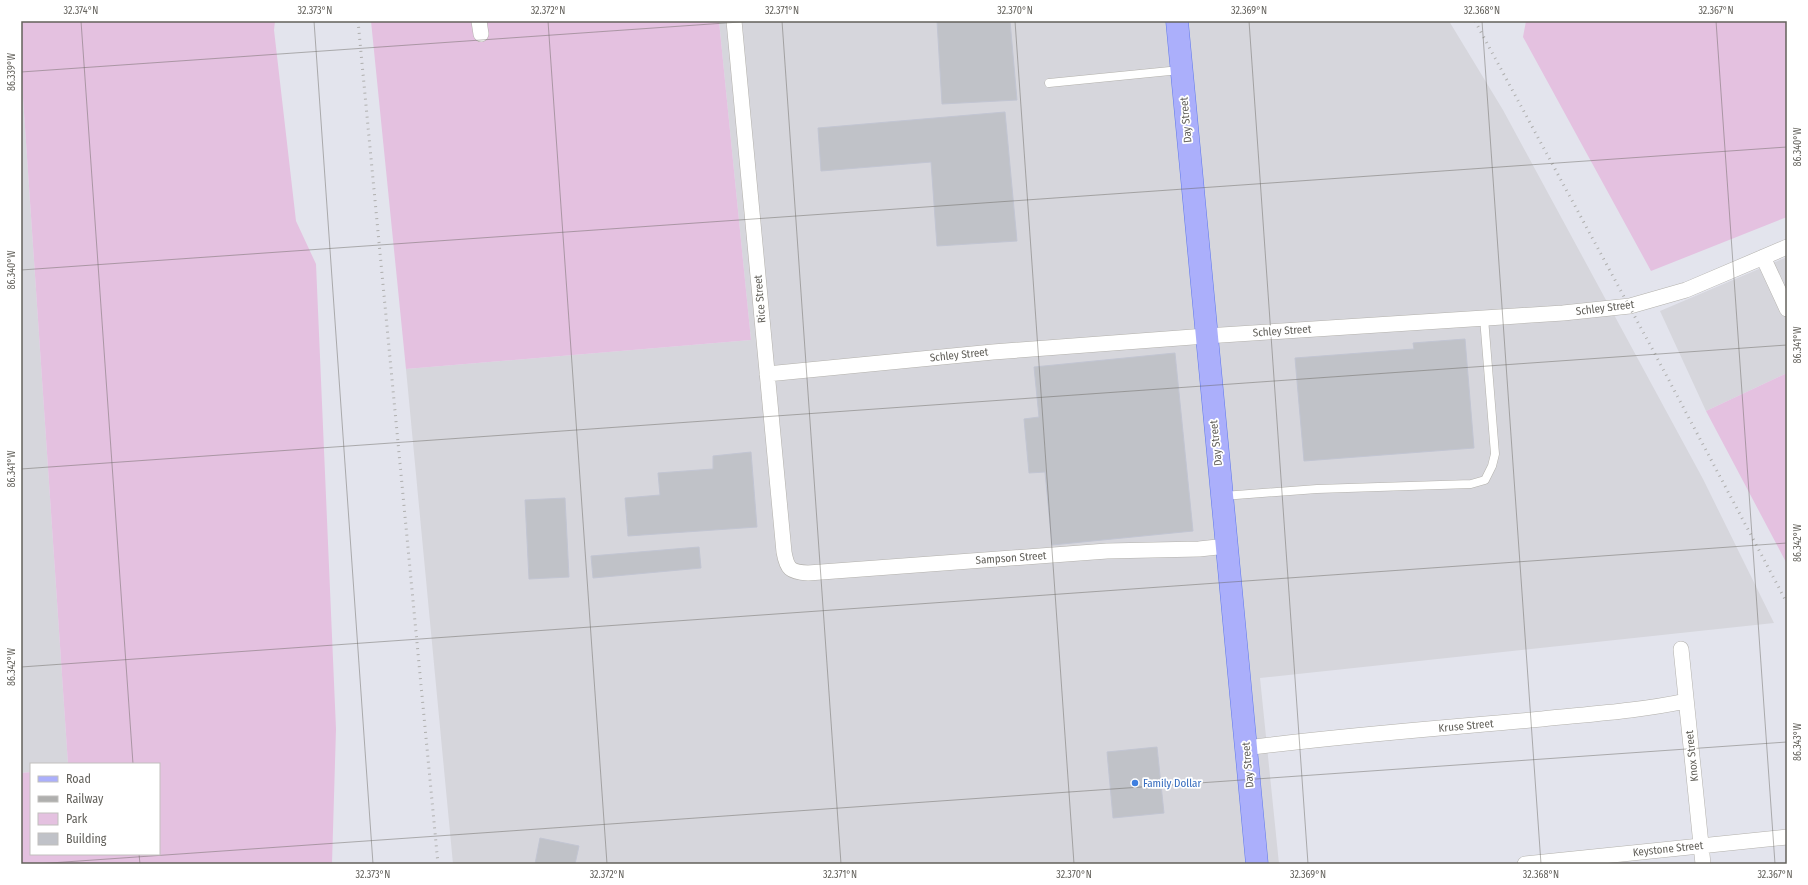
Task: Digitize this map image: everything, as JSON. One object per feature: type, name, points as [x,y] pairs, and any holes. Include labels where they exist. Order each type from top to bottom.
[{"type":"main road","name":"Day Street","points":[[1177,21],[1257,864]]},
{"type":"street","name":"Rice Street","points":[[734,21],[784,552],[786,564],[795,572]]},
{"type":"street","name":"Schley Street","points":[[767,374],[992,352],[1206,336],[1563,313],[1630,306],[1686,290],[1787,247]]},
{"type":"street","points":[[1763,257],[1787,309]]},
{"type":"street","name":"Sampson Street","points":[[795,572],[808,573],[1107,551],[1199,549],[1227,546]]},
{"type":"street","name":"Knox Street","points":[[1681,649],[1703,864]]},
{"type":"street","name":"Kruse Street","points":[[1246,748],[1336,736],[1583,714],[1668,705],[1686,701]]},
{"type":"street","name":"Keystone Street","points":[[1525,864],[1787,837]]},
{"type":"lane","points":[[1049,83],[1181,70]]},
{"type":"lane","points":[[1222,496],[1317,489],[1470,484],[1485,480],[1492,466],[1495,454],[1484,318]]},
{"type":"shaded area","points":[[719,21],[1449,21],[1503,110],[1703,479],[1774,623],[1260,678],[1279,864],[453,864],[406,369],[751,340]]},
{"type":"shaded area","points":[[21,68],[68,763],[30,763],[30,772],[21,773]]},
{"type":"shaded area","points":[[1787,257],[1787,373],[1706,411],[1660,311]]},
{"type":"green space","points":[[21,21],[275,21],[274,30],[296,221],[316,264],[336,729],[332,864],[21,864],[21,773],[30,772],[30,855],[160,855],[160,763],[68,763],[21,68]]},
{"type":"green space","points":[[371,21],[719,21],[751,340],[406,369]]},
{"type":"green space","points":[[1526,21],[1787,21],[1787,217],[1651,271],[1523,37]]},
{"type":"green space","points":[[1787,373],[1787,564],[1706,411]]},
{"type":"building","points":[[937,21],[1010,21],[1017,100],[942,104]]},
{"type":"building","points":[[1005,112],[1017,241],[937,246],[931,162],[821,171],[818,128]]},
{"type":"building","points":[[1465,339],[1474,448],[1304,461],[1295,358],[1414,349],[1413,343]]},
{"type":"building","points":[[1175,353],[1193,531],[1052,545],[1045,472],[1029,473],[1024,419],[1039,417],[1034,367]]},
{"type":"building","points":[[751,452],[757,527],[628,536],[625,498],[660,495],[658,473],[713,469],[713,456]]},
{"type":"building","points":[[565,498],[569,577],[529,579],[525,500]]},
{"type":"building","points":[[699,547],[701,568],[593,578],[591,556]]},
{"type":"building","name":"Family Dollar","points":[[1157,747],[1164,813],[1113,818],[1107,752]]},
{"type":"building","points":[[540,838],[579,846],[575,864],[535,864]]},
{"type":"railway","points":[[358,21],[438,864]]},
{"type":"railway","points":[[1475,21],[1655,354],[1787,603]]},
{"type":"place","name":"Family Dollar","points":[[1135,783]]}]
